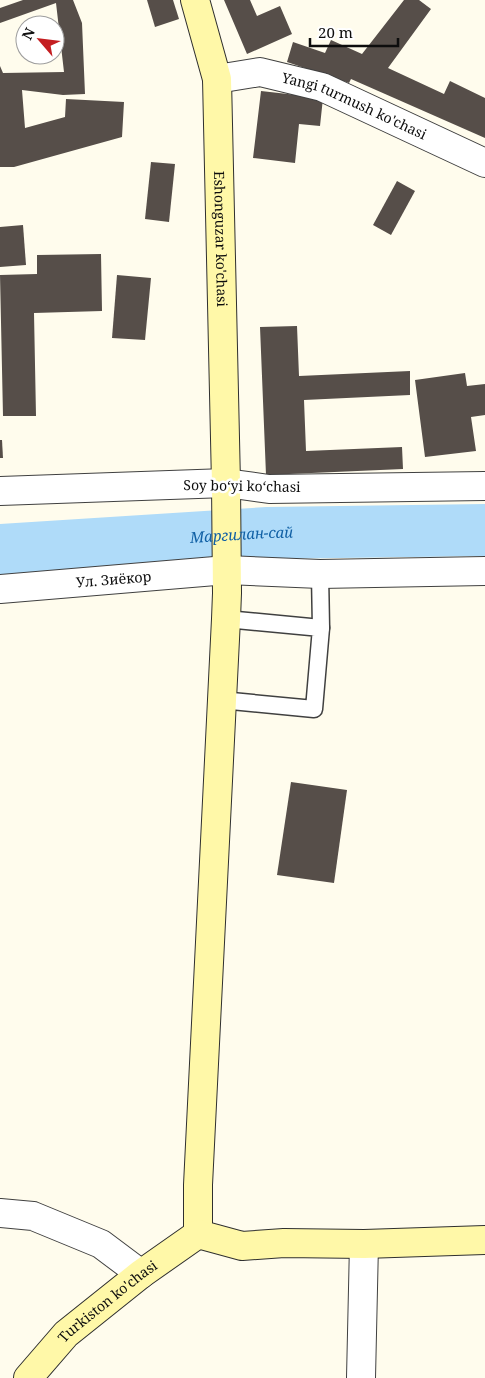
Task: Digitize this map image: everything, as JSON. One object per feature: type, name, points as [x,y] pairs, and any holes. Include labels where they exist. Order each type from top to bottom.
[{"type":"street","name":"Eshonguzar ko'chasi","points":[[195,0],[217,80],[226,483],[226,594],[198,1185],[198,1234]]},
{"type":"street","name":"Yangi turmush ko'chasi","points":[[217,80],[260,72],[322,87],[485,163]]},
{"type":"street","name":"Soy boʻyi koʻchasi","points":[[0,491],[226,483],[269,488],[485,486]]},
{"type":"street","name":"Ул. Зиёкор","points":[[0,589],[226,594],[320,574],[485,570]]},
{"type":"street","points":[[0,1213],[33,1216],[101,1244],[141,1274]]},
{"type":"street","points":[[198,1234],[242,1246],[284,1243],[364,1244],[485,1240]]},
{"type":"street","name":"Turkiston ko'chasi","points":[[28,1378],[66,1334],[141,1274],[198,1234]]},
{"type":"street","points":[[361,1378],[364,1244]]},
{"type":"lane","points":[[221,700],[314,709],[321,628],[320,574]]},
{"type":"lane","points":[[226,594],[321,628]]},
{"type":"building","points":[[23,0],[73,0],[82,23],[85,94],[63,95],[22,90],[25,128],[65,117],[66,99],[124,102],[122,137],[14,167],[0,167],[0,66],[3,73],[64,72],[65,15],[57,15],[56,3],[22,15],[15,15],[15,18],[0,23],[0,8]]},
{"type":"building","points":[[147,0],[173,0],[179,19],[155,27]]},
{"type":"building","points":[[224,0],[250,0],[257,16],[280,6],[292,34],[247,54]]},
{"type":"building","points":[[404,0],[419,0],[431,9],[388,68],[444,94],[450,81],[485,98],[485,138],[351,79],[349,83],[287,62],[293,42],[325,53],[331,40],[362,54]]},
{"type":"building","points":[[261,91],[323,98],[320,126],[299,124],[295,163],[253,158]]},
{"type":"building","points":[[151,162],[175,164],[169,222],[145,219]]},
{"type":"building","points":[[397,181],[415,191],[391,235],[373,225]]},
{"type":"building","points":[[23,225],[26,265],[0,267],[0,227]]},
{"type":"building","points":[[101,254],[102,311],[34,313],[36,416],[3,416],[0,275],[37,274],[37,255]]},
{"type":"building","points":[[117,275],[151,278],[145,340],[112,338]]},
{"type":"building","points":[[297,326],[299,376],[410,371],[410,395],[304,400],[306,451],[402,447],[403,469],[266,475],[260,327]]},
{"type":"building","points":[[465,373],[467,386],[485,384],[485,415],[471,417],[476,451],[425,457],[415,380]]},
{"type":"building","points":[[0,440],[2,440],[3,458],[0,458]]},
{"type":"building","points":[[291,782],[347,790],[334,883],[277,875]]},
{"type":"waterway","name":"Маргилан-сай","points":[[0,550],[268,533],[485,530]]}]
